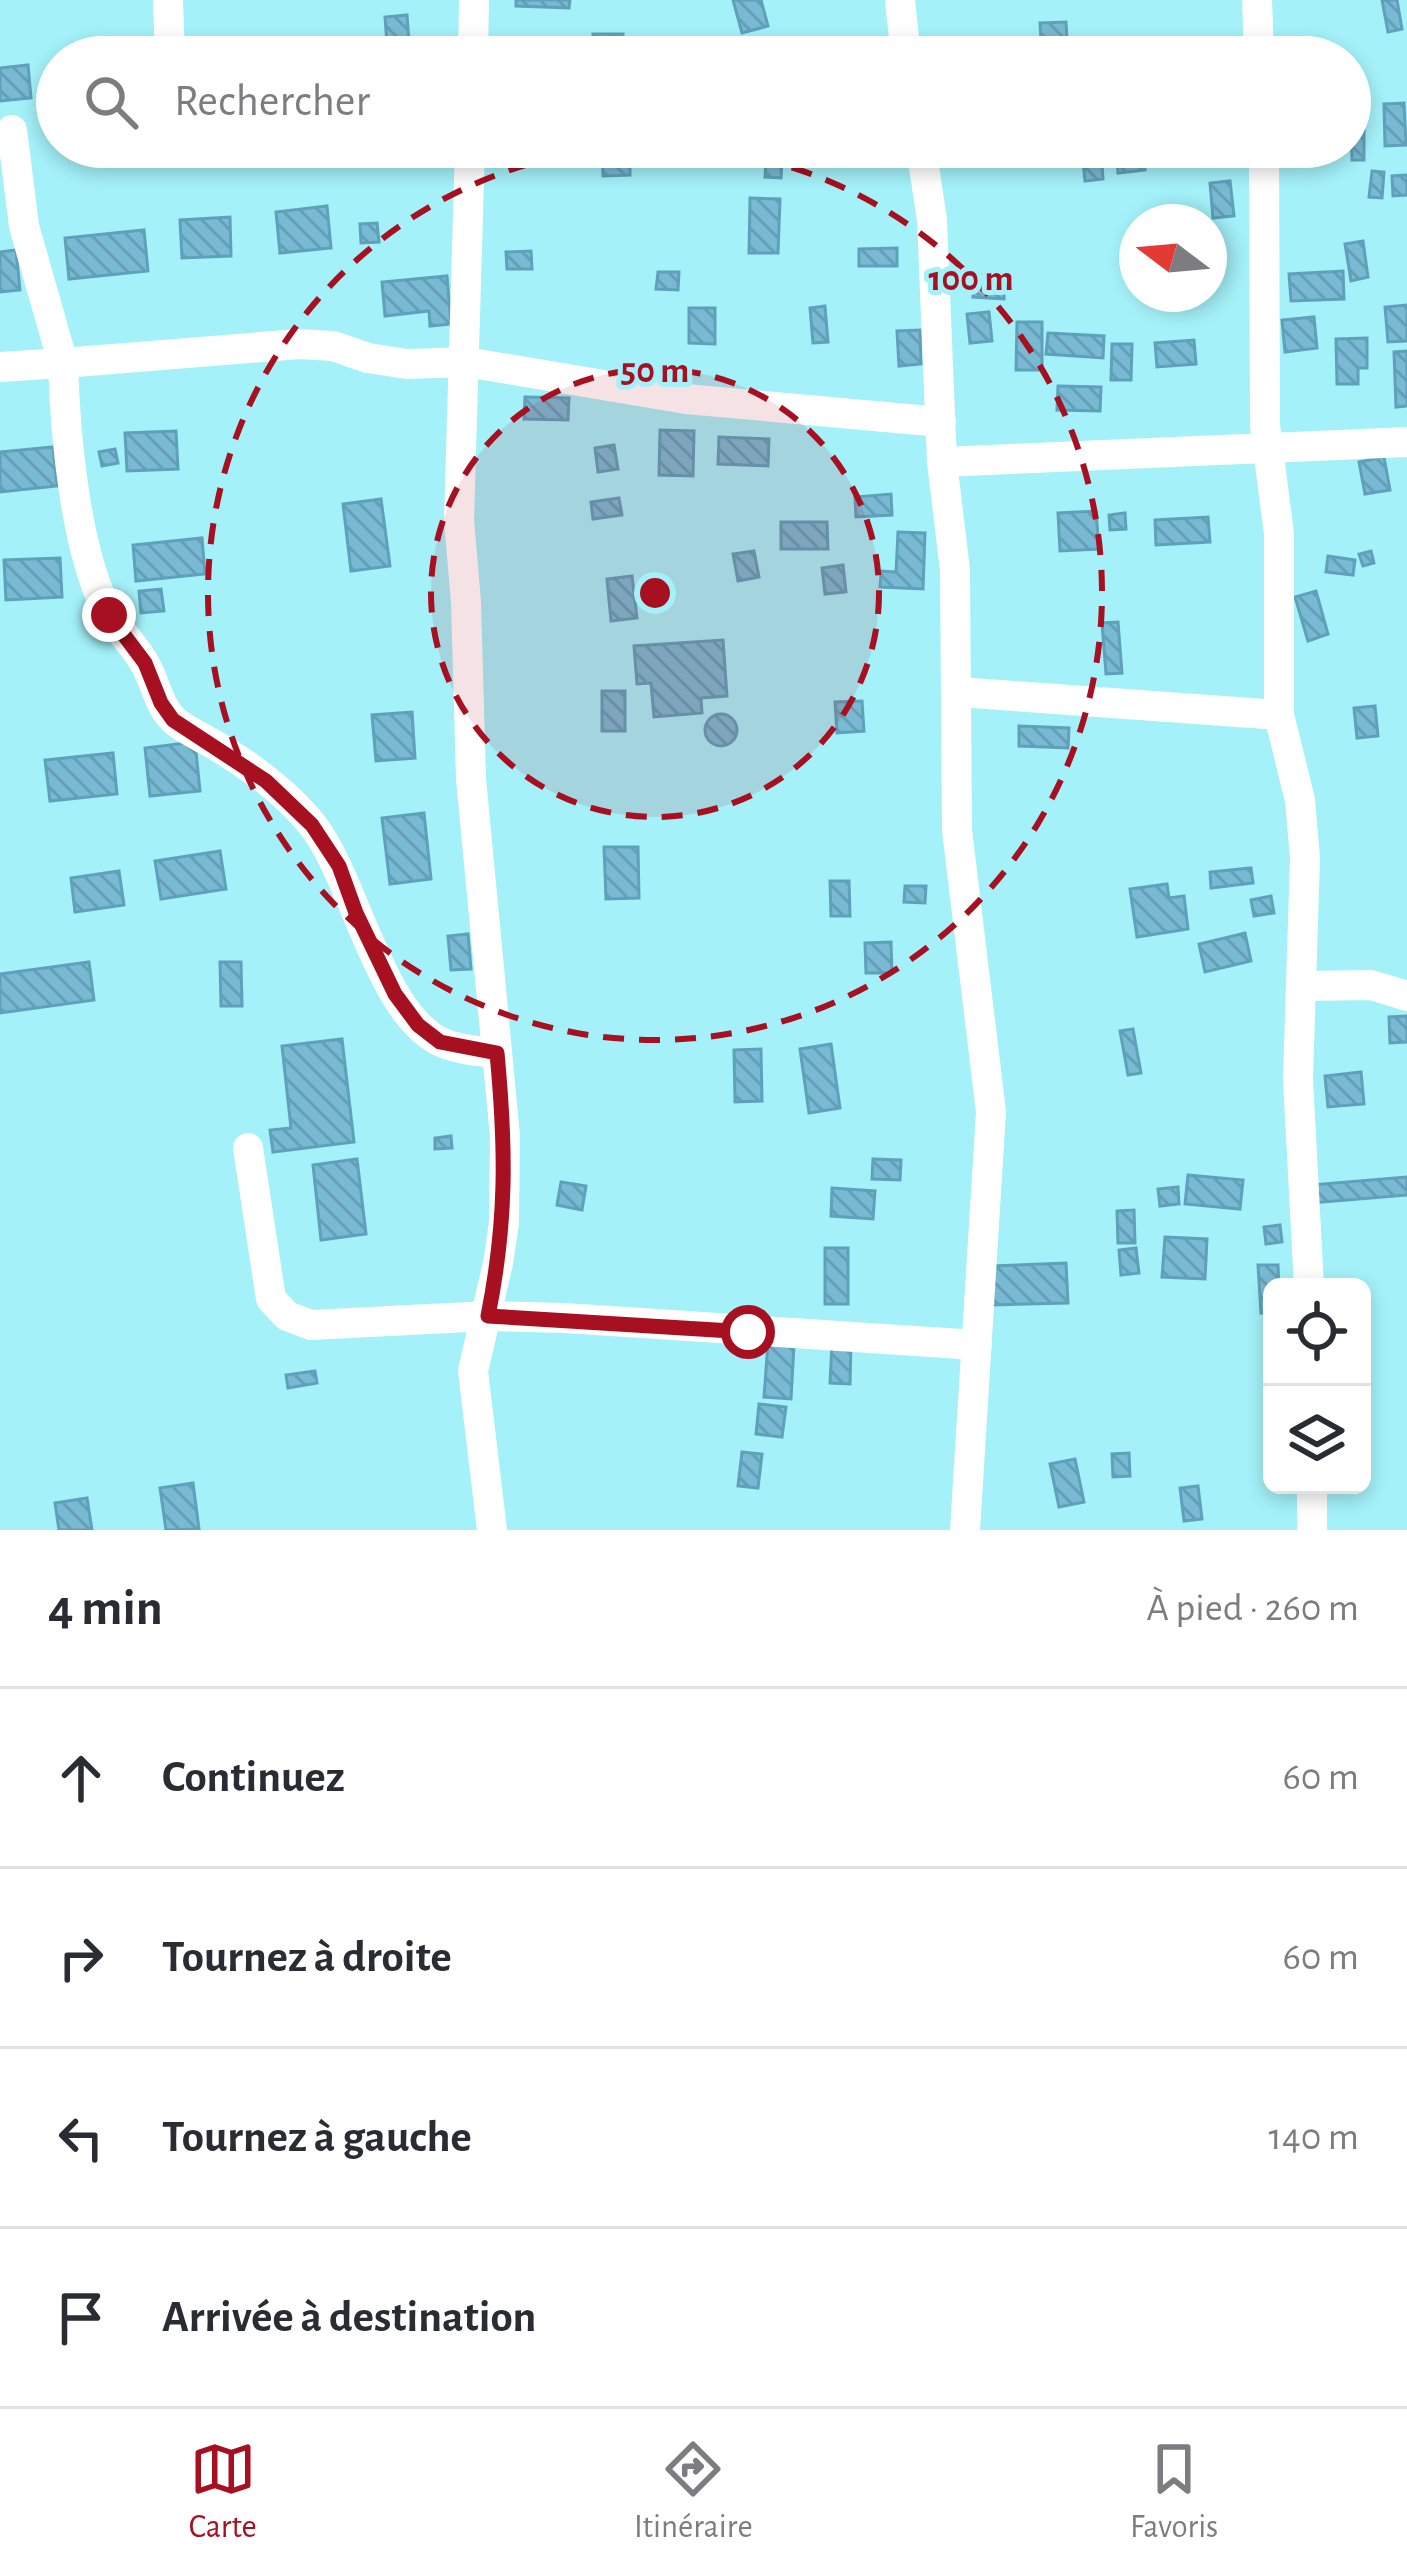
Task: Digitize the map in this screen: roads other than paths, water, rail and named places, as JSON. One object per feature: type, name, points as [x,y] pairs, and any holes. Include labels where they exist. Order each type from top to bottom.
[{"type":"street","points":[[168,0],[169,36]]},
{"type":"street","points":[[473,36],[474,0]]},
{"type":"street","points":[[900,0],[904,36]]},
{"type":"street","points":[[1258,0],[1259,36]]},
{"type":"street","points":[[12,130],[24,226],[62,363],[69,463],[88,554],[109,615],[145,663],[173,720],[266,781],[312,825],[339,866],[395,994],[418,1025],[440,1042],[497,1053]]},
{"type":"street","points":[[470,168],[459,520],[470,779],[506,1180],[488,1316],[473,1371],[492,1530]]},
{"type":"street","points":[[924,168],[932,220],[942,462],[955,570],[957,830],[991,1112],[965,1530]]},
{"type":"street","points":[[1264,168],[1268,449],[1279,534],[1279,715],[1300,800],[1305,858],[1298,1079],[1309,1278]]},
{"type":"street","points":[[0,367],[299,344],[333,346],[406,364],[466,362],[686,399],[941,422]]},
{"type":"street","points":[[942,462],[1407,442]]},
{"type":"street","points":[[958,692],[1279,715]]},
{"type":"street","points":[[1301,986],[1371,985],[1407,996]]},
{"type":"street","points":[[248,1148],[271,1299],[287,1316],[311,1325],[488,1316],[976,1346]]},
{"type":"street","points":[[1312,1494],[1312,1530]]}]
